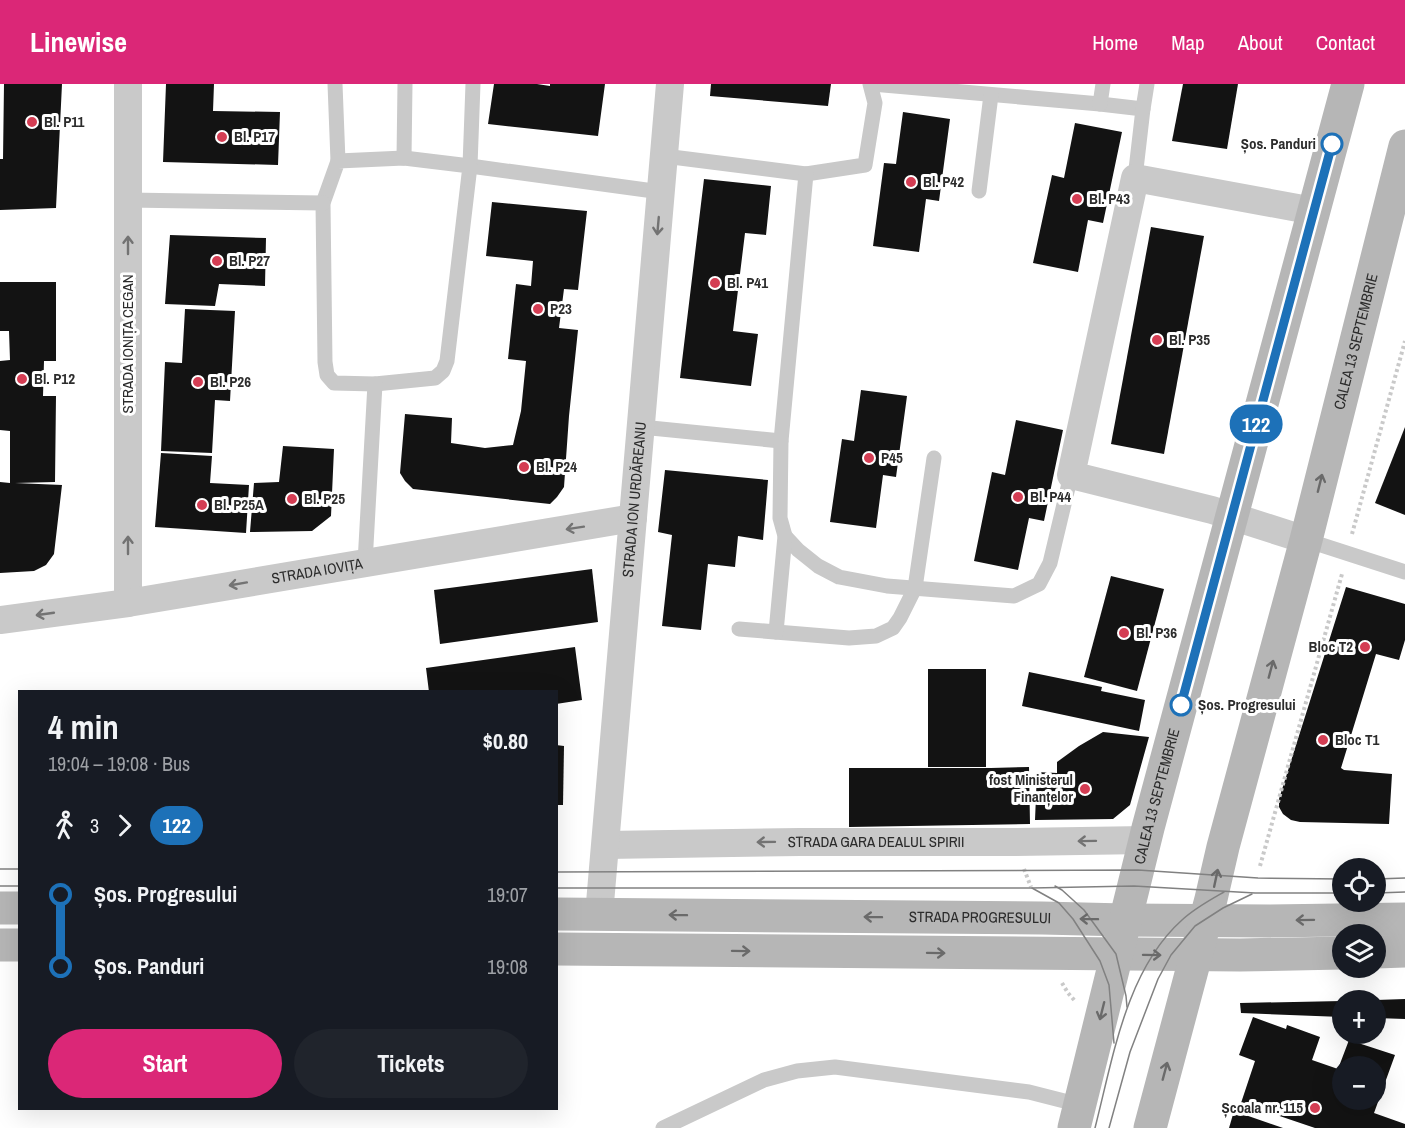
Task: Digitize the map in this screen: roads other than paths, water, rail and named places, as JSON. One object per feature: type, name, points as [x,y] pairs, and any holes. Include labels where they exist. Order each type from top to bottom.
[{"type":"main road","name":"CALEA 13 SEPTEMBRIE","points":[[1077,1117],[1116,954],[1348,84]]},
{"type":"main road","name":"CALEA 13 SEPTEMBRIE","points":[[1149,1128],[1390,226],[1405,146]]},
{"type":"main road","points":[[0,908],[18,908]]},
{"type":"main road","name":"STRADA PROGRESULUI","points":[[558,914],[1125,920],[1405,919]]},
{"type":"main road","points":[[599,915],[599,949]]},
{"type":"main road","points":[[0,945],[18,945]]},
{"type":"main road","points":[[558,949],[1196,955],[1332,953]]},
{"type":"main road","points":[[1386,952],[1405,951]]},
{"type":"street","name":"STRADA IONIȚA CEGAN","points":[[128,84],[128,603]]},
{"type":"street","name":"STRADA ION URDĂREANU","points":[[599,915],[670,84]]},
{"type":"street","points":[[1306,540],[1232,516],[1071,475],[1136,178],[1314,211]]},
{"type":"street","name":"STRADA IOVIȚA","points":[[0,620],[128,603],[633,518]]},
{"type":"street","name":"STRADA GARA DEALUL SPIRII","points":[[606,845],[1146,840]]},
{"type":"lane","points":[[335,84],[338,161],[322,203],[325,362],[327,375],[334,383],[375,384],[435,378],[443,370],[447,361],[470,165],[473,84]]},
{"type":"lane","points":[[404,158],[405,84]]},
{"type":"lane","points":[[664,156],[806,174],[865,165],[875,103],[871,84],[916,86],[1143,110]]},
{"type":"lane","points":[[1100,104],[1102,84]]},
{"type":"lane","points":[[1136,178],[1147,84]]},
{"type":"lane","points":[[979,191],[991,95]]},
{"type":"lane","points":[[338,161],[404,158],[661,192]]},
{"type":"lane","points":[[776,633],[785,536],[780,518],[781,441],[806,174]]},
{"type":"lane","points":[[128,200],[322,203]]},
{"type":"lane","points":[[365,563],[375,384]]},
{"type":"lane","points":[[641,427],[781,441]]},
{"type":"lane","points":[[738,629],[849,638],[876,636],[893,628],[915,588],[934,458]]},
{"type":"lane","points":[[785,536],[818,566],[839,577],[887,586],[1014,596],[1039,584],[1050,563],[1071,475]]},
{"type":"lane","points":[[1306,540],[1405,572]]},
{"type":"lane","points":[[663,1128],[764,1080],[797,1071],[835,1067],[1029,1092],[1077,1117]]},
{"type":"tram line","points":[[0,869],[18,869]]},
{"type":"tram line","points":[[558,872],[1138,870],[1258,878],[1332,879]]},
{"type":"tram line","points":[[1386,879],[1405,878]]},
{"type":"tram line","points":[[0,886],[18,886]]},
{"type":"tram line","points":[[1055,886],[1084,910],[1116,954],[1127,1007]]},
{"type":"tram line","points":[[558,888],[1134,886],[1255,893],[1332,893]]},
{"type":"tram line","points":[[1032,888],[1059,903],[1073,919],[1100,961],[1109,985],[1114,1043]]},
{"type":"tram line","points":[[1095,1128],[1124,1016],[1147,964],[1163,940],[1182,920],[1224,892]]},
{"type":"tram line","points":[[1386,893],[1405,892]]},
{"type":"tram line","points":[[1109,1128],[1130,1052],[1158,979],[1171,955],[1195,926],[1223,908],[1252,894]]},
{"type":"place","name":"Bl. P11","points":[[32,122]]},
{"type":"place","name":"Bl. P17","points":[[222,137]]},
{"type":"place","name":"Șos. Panduri","points":[[1332,144]]},
{"type":"place","name":"Bl. P42","points":[[911,182]]},
{"type":"place","name":"Bl. P43","points":[[1077,199]]},
{"type":"place","name":"Bl. P27","points":[[217,261]]},
{"type":"place","name":"Bl. P41","points":[[715,283]]},
{"type":"place","name":"P23","points":[[538,309]]},
{"type":"place","name":"Bl. P35","points":[[1157,340]]},
{"type":"place","name":"Bl. P12","points":[[22,379]]},
{"type":"place","name":"Bl. P26","points":[[198,382]]},
{"type":"place","name":"P45","points":[[869,458]]},
{"type":"place","name":"Bl. P24","points":[[524,467]]},
{"type":"place","name":"Bl. P44","points":[[1018,497]]},
{"type":"place","name":"Bl. P25","points":[[292,499]]},
{"type":"place","name":"Bl. P25A","points":[[202,505]]},
{"type":"place","name":"Bl. P36","points":[[1124,633]]},
{"type":"place","name":"Bloc T2","points":[[1365,647]]},
{"type":"place","name":"Șos. Progresului","points":[[1181,705]]},
{"type":"place","name":"Bloc T1","points":[[1323,740]]},
{"type":"place","name":"fost Ministerul Finanțelor","points":[[1085,789]]},
{"type":"place","name":"Școala nr. 115","points":[[1315,1108]]}]
